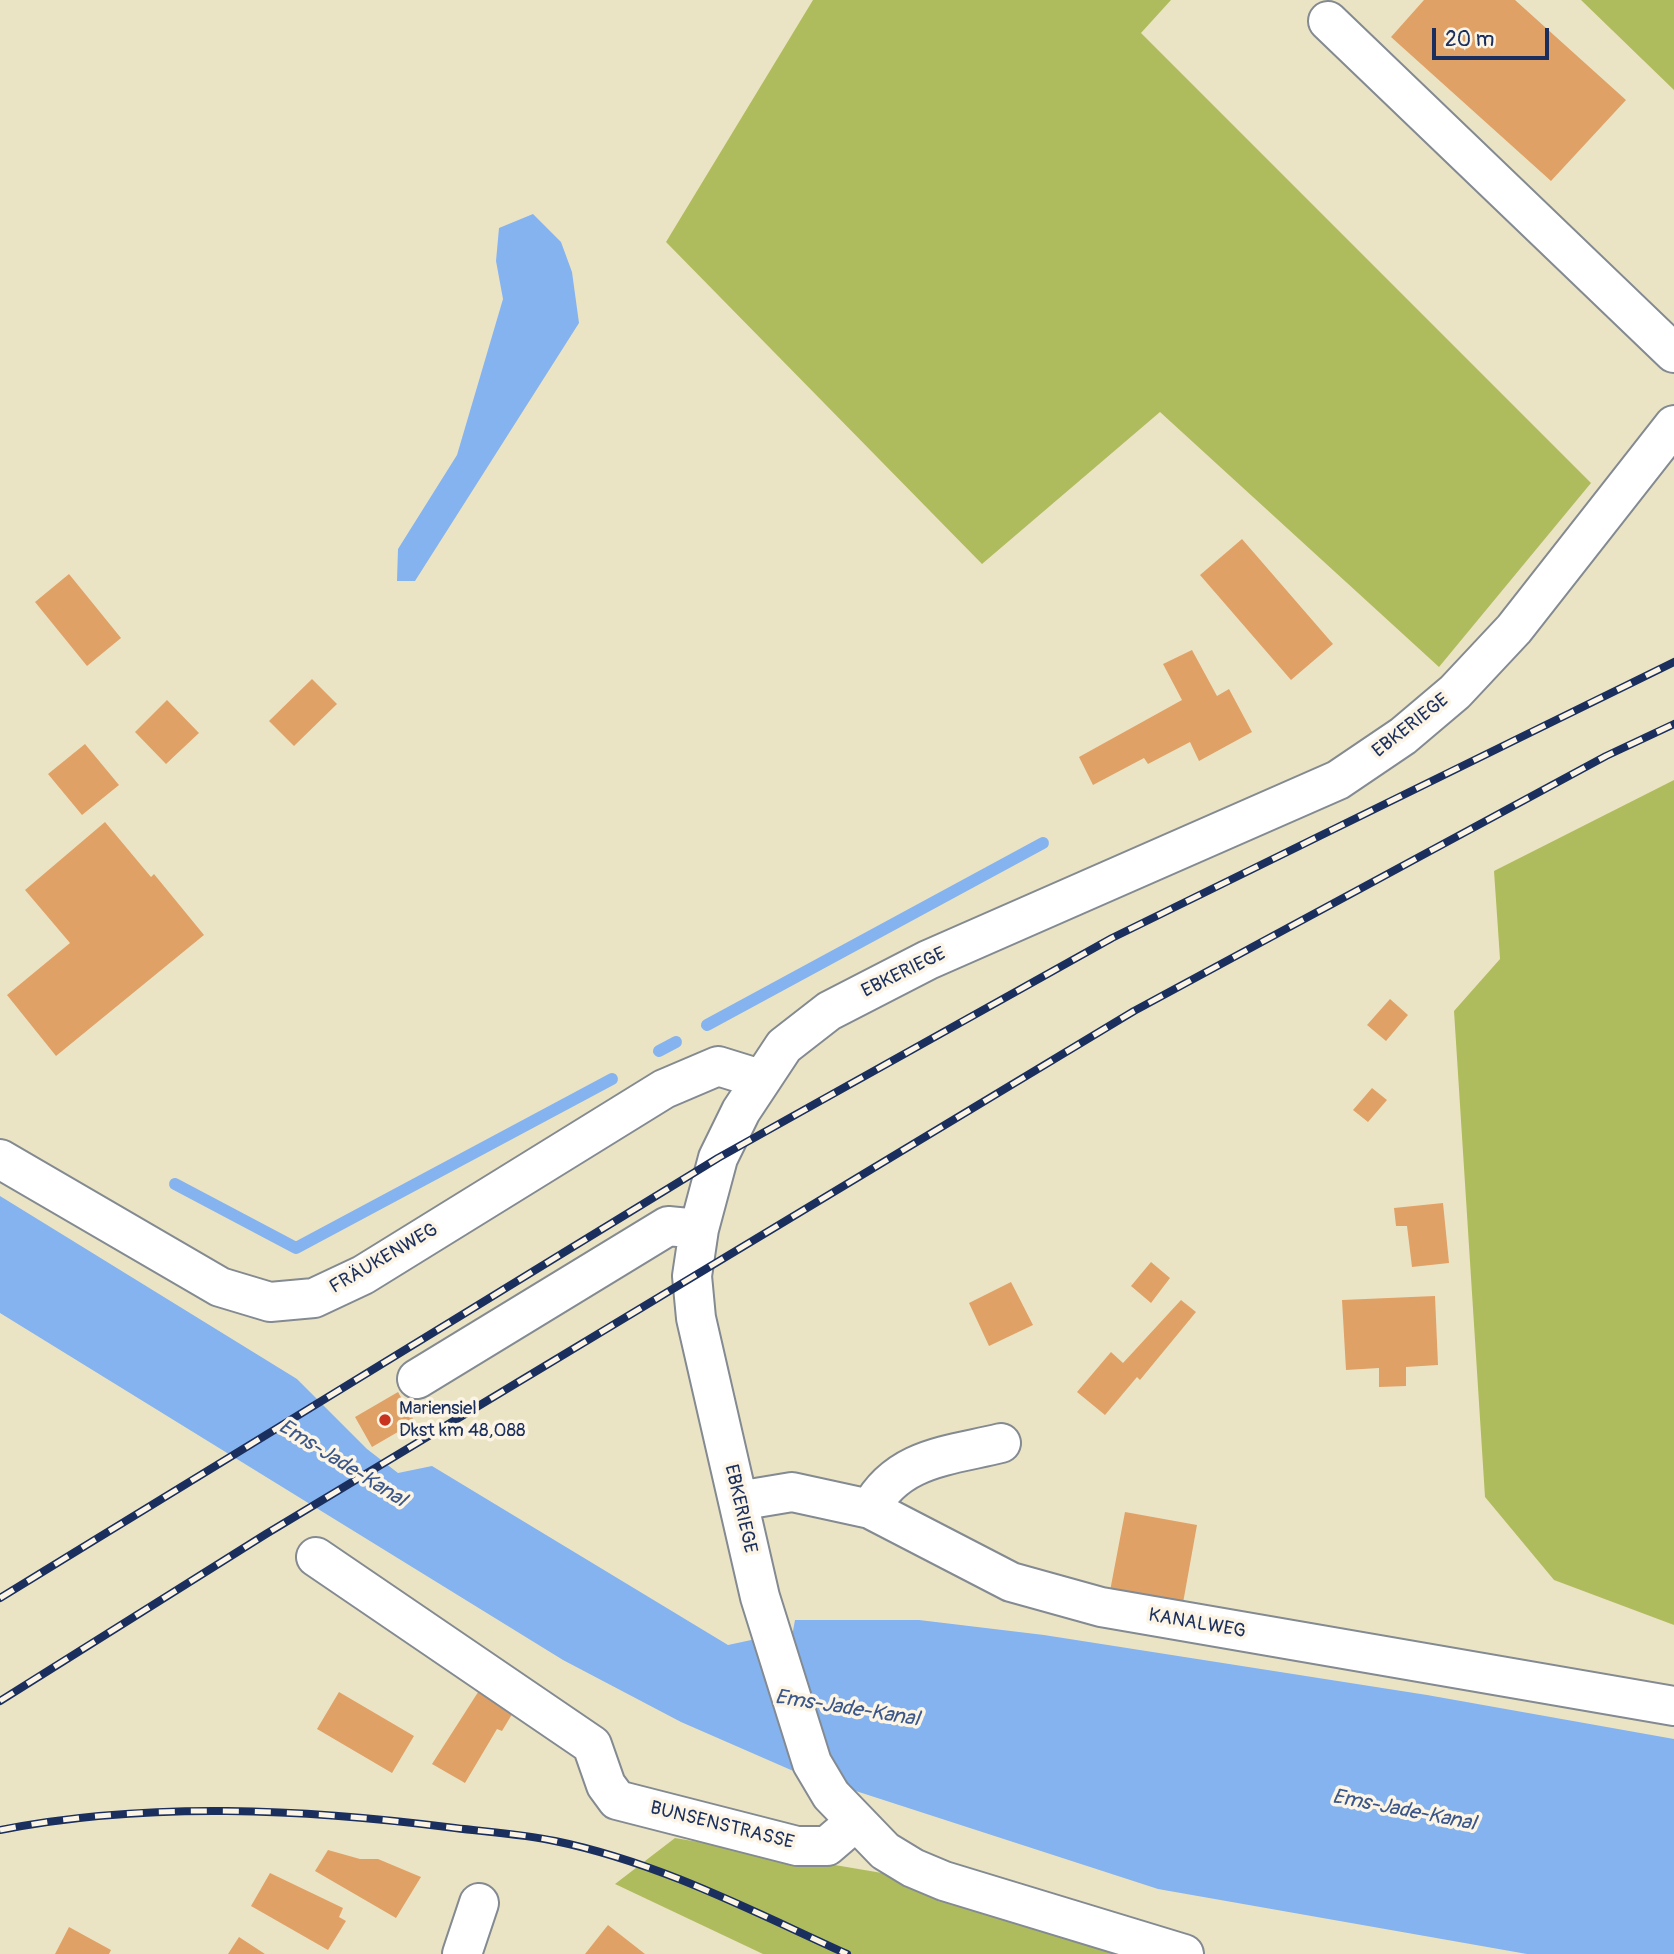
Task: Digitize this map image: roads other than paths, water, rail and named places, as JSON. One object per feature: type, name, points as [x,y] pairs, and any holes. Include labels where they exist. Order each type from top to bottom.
[{"type":"street","points":[[1328,21],[1674,353]]},
{"type":"street","name":"EBKERIEGE","points":[[855,1822],[831,1795],[812,1763],[760,1597],[696,1318],[692,1276],[699,1229],[718,1158],[760,1079],[784,1046],[829,1011],[929,960],[1338,780],[1403,736],[1455,691],[1514,629],[1674,425]]},
{"type":"street","name":"FRÄUKENWEG","points":[[0,1159],[220,1287],[270,1302],[314,1298],[363,1275],[664,1088],[718,1066],[760,1079]]},
{"type":"street","points":[[417,1379],[668,1226],[699,1229]]},
{"type":"street","points":[[870,1509],[881,1488],[909,1466],[1001,1443]]},
{"type":"street","name":"KANALWEG","points":[[738,1501],[792,1492],[870,1509],[1011,1582],[1101,1608],[1674,1706]]},
{"type":"street","name":"BUNSENSTRASSE","points":[[316,1557],[592,1745],[606,1785],[617,1800],[797,1846],[827,1846],[855,1822]]},
{"type":"street","points":[[855,1822],[885,1851],[913,1868],[944,1881],[1184,1954]]},
{"type":"street","points":[[462,1954],[479,1903]]},
{"type":"water","points":[[533,214],[561,242],[572,272],[579,323],[415,581],[397,581],[398,549],[457,455],[503,299],[496,261],[499,228]]},
{"type":"water","name":"Ems-Jade-Kanal","points":[[0,1196],[297,1379],[367,1449],[398,1473],[432,1466],[728,1645],[793,1631],[795,1620],[919,1620],[1044,1635],[1427,1695],[1674,1739],[1674,1954],[1527,1954],[1158,1889],[791,1770],[681,1722],[563,1660],[0,1313]]},
{"type":"waterway","points":[[707,1025],[1043,843]]},
{"type":"waterway","points":[[659,1051],[676,1042]]},
{"type":"waterway","points":[[175,1184],[296,1248],[612,1079]]},
{"type":"railway","points":[[0,1598],[718,1158],[1112,938],[1674,662]]},
{"type":"railway","points":[[0,1701],[266,1534],[1134,1011],[1606,756],[1674,724]]},
{"type":"railway","points":[[0,1830],[113,1815],[227,1811],[342,1816],[531,1837],[631,1861],[704,1889],[847,1954]]},
{"type":"place","name":"Mariensiel Dkst km 48,088","points":[[385,1420]]}]
